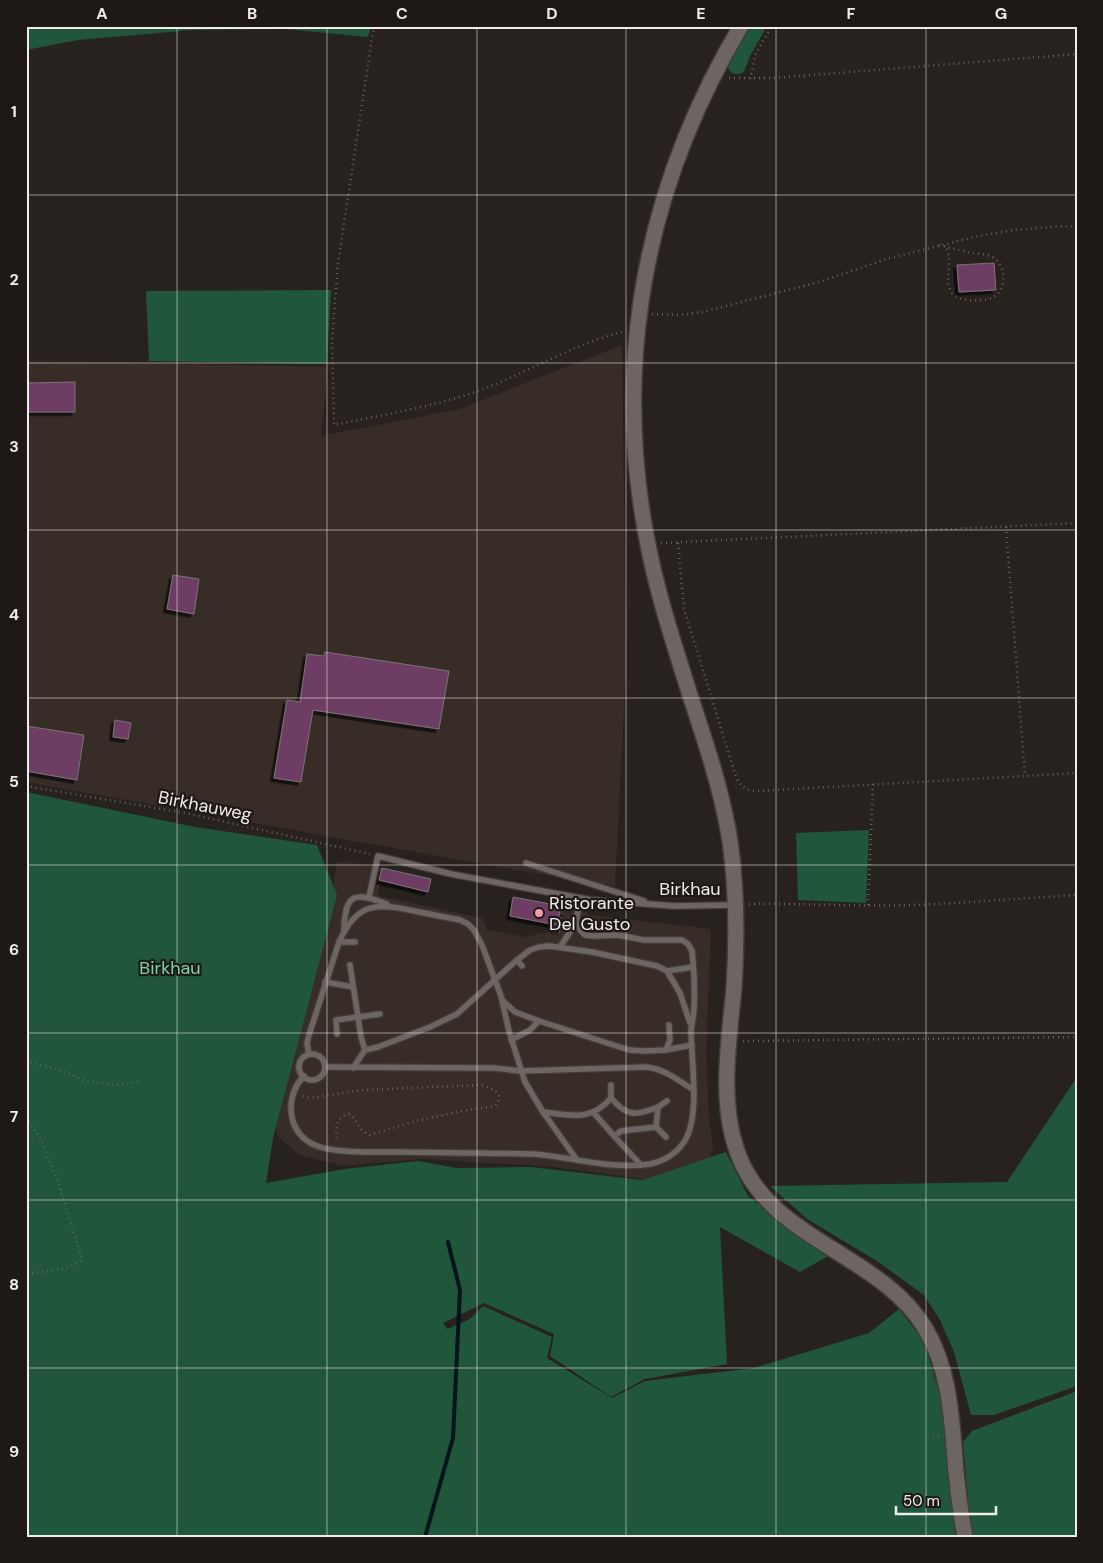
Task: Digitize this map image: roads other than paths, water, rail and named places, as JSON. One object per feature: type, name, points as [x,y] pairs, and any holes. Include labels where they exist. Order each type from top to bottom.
[{"type":"street","points":[[741,26],[712,77],[689,126],[670,178],[656,224],[645,274],[633,374],[635,454],[647,544],[660,595],[709,753],[730,838],[737,936],[727,1077],[729,1118],[737,1152],[752,1182],[777,1211],[809,1235],[870,1272],[896,1294],[918,1317],[928,1334],[938,1355],[947,1385],[965,1537]]},
{"type":"lane","name":"Birkhau","points":[[369,897],[378,856],[451,874],[591,900],[654,904],[736,905]]},
{"type":"lane","points":[[526,863],[654,904]]},
{"type":"lane","points":[[344,930],[344,913],[350,901],[361,896],[369,897],[392,906],[460,920],[468,924],[474,930],[482,945],[495,980],[502,1000],[511,1040],[525,1082],[543,1112],[577,1160]]},
{"type":"lane","points":[[560,947],[576,923],[580,898]]},
{"type":"lane","points":[[309,1054],[307,1043],[309,1035],[325,982],[344,930],[360,912],[370,907],[392,906]]},
{"type":"lane","points":[[417,920],[419,912]]},
{"type":"lane","points":[[576,923],[585,935],[618,936],[644,940],[682,940],[688,944],[692,951],[693,967],[694,1007],[691,1028]]},
{"type":"lane","points":[[339,942],[355,942]]},
{"type":"lane","points":[[304,1076],[294,1090],[290,1102],[291,1115],[299,1134],[309,1143],[319,1147],[338,1150],[534,1154],[613,1165],[641,1165],[664,1160],[684,1142],[691,1123],[694,1090],[691,1028],[680,993],[667,971],[657,966],[592,952],[549,946],[530,950],[457,1014],[430,1027],[378,1047],[365,1050],[353,1068]]},
{"type":"lane","points":[[517,960],[522,966]]},
{"type":"lane","points":[[350,965],[361,1038],[365,1050]]},
{"type":"lane","points":[[667,971],[693,967]]},
{"type":"lane","points":[[325,982],[353,987]]},
{"type":"lane","points":[[502,1000],[515,1012],[630,1050],[666,1050],[692,1045]]},
{"type":"lane","points":[[337,1034],[336,1020],[380,1014]]},
{"type":"lane","points":[[511,1040],[530,1030],[539,1021]]},
{"type":"lane","points":[[666,1050],[670,1040],[668,1025]]},
{"type":"lane","points":[[309,1054],[318,1055],[325,1067],[321,1076],[308,1079],[299,1068],[299,1064],[309,1054]]},
{"type":"lane","points":[[325,1067],[494,1068],[520,1070],[647,1067],[668,1072],[694,1090]]},
{"type":"lane","points":[[611,1085],[611,1098],[618,1106],[632,1115],[645,1113],[667,1101]]},
{"type":"lane","points":[[543,1112],[572,1115],[594,1112],[603,1107],[611,1098]]},
{"type":"lane","points":[[656,1127],[658,1107]]},
{"type":"lane","points":[[594,1112],[641,1165]]},
{"type":"lane","points":[[614,1136],[621,1131],[656,1127]]},
{"type":"lane","points":[[656,1127],[666,1137]]},
{"type":"waterway","points":[[425,1537],[453,1438],[460,1290],[448,1242]]},
{"type":"place","name":"Ristorante Del Gusto","points":[[539,913]]}]
